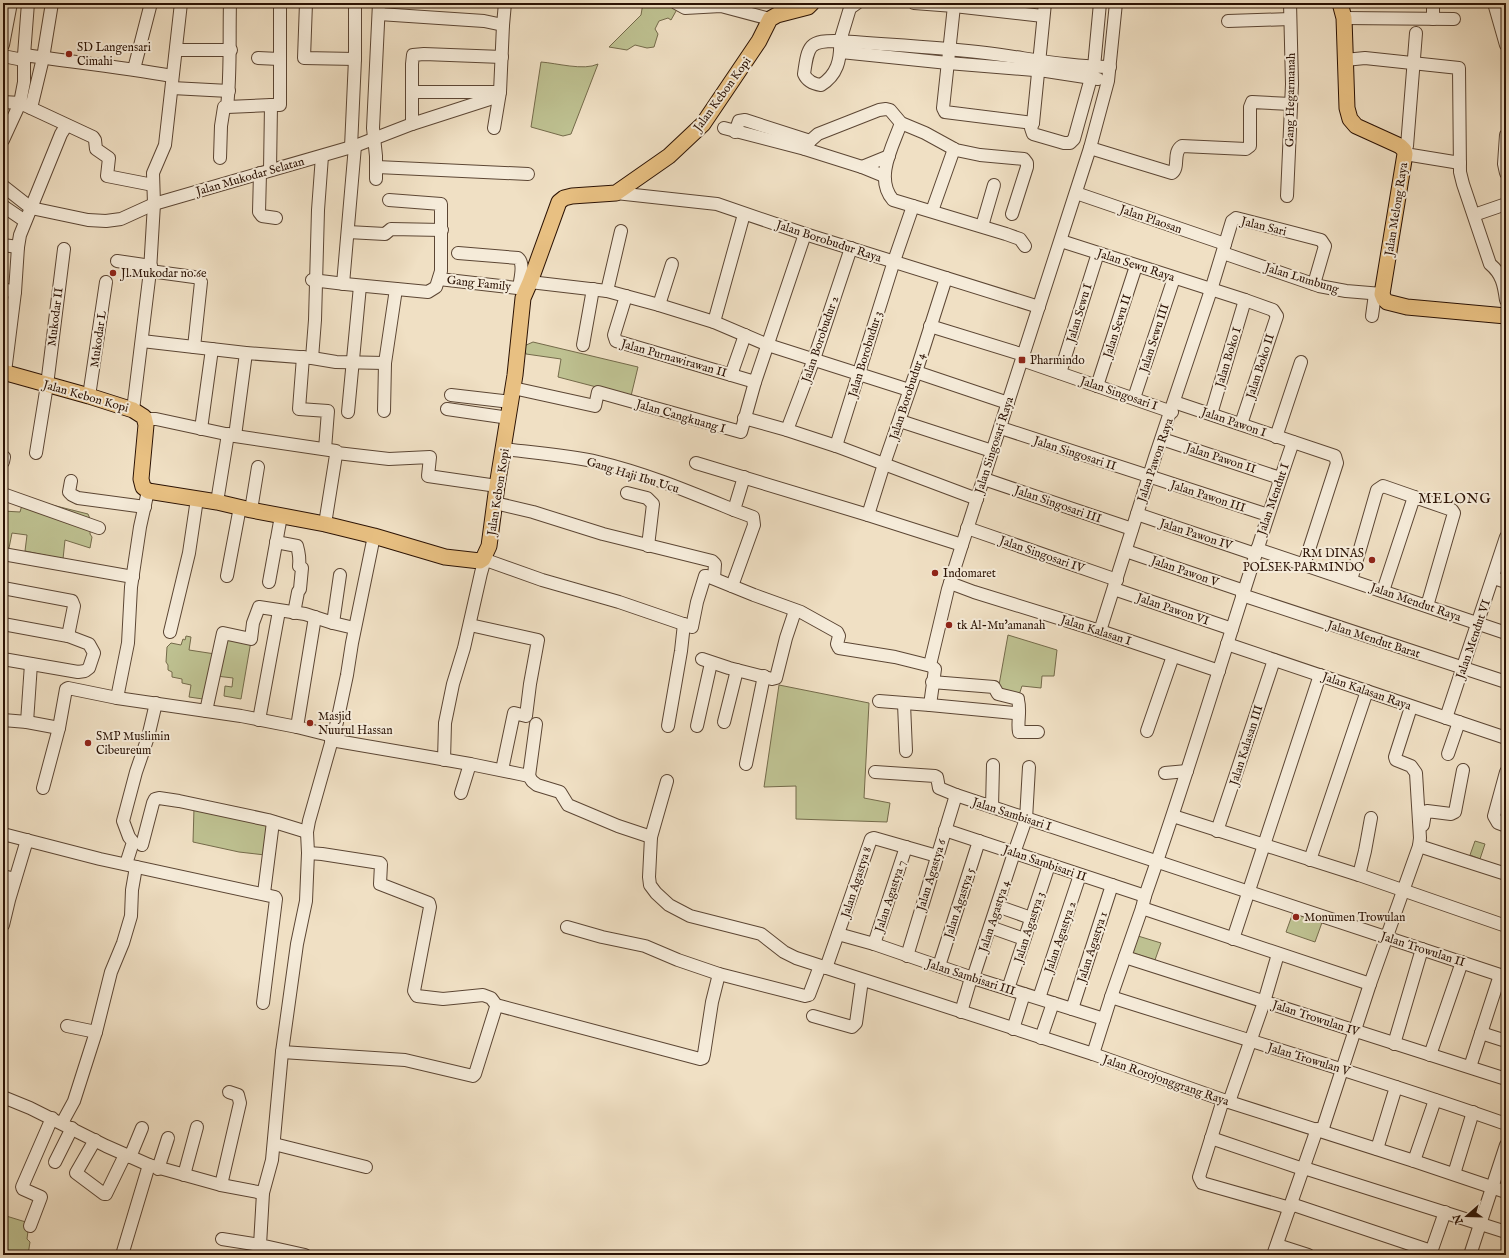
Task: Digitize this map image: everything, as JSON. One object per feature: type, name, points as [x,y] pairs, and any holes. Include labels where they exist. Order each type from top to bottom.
[{"type":"main road","points":[[770,19],[777,15],[808,6],[812,3]]},
{"type":"main road","name":"Jalan Melong Raya","points":[[1340,3],[1344,18],[1347,108],[1352,122],[1356,126],[1395,144],[1404,152],[1379,294]]},
{"type":"main road","name":"Jalan Kebon Kopi","points":[[482,560],[489,546],[497,486],[509,418],[521,304],[525,286],[559,202],[564,198],[572,196],[616,193],[669,156],[703,124],[759,41],[770,19]]},
{"type":"main road","points":[[1379,294],[1389,303],[1407,307],[1506,315]]},
{"type":"main road","name":"Jalan Kebon Kopi","points":[[4,372],[133,410],[141,414],[145,419]]},
{"type":"main road","points":[[145,419],[146,425],[141,479],[143,487],[148,491],[217,502],[325,524],[374,536],[445,557],[482,560]]},
{"type":"street","points":[[3,45],[11,3]]},
{"type":"street","points":[[25,106],[23,58],[28,3]]},
{"type":"street","points":[[3,140],[25,106],[43,58],[52,3]]},
{"type":"street","points":[[134,69],[151,3]]},
{"type":"street","points":[[133,410],[150,268],[154,204],[154,170],[165,145],[181,3]]},
{"type":"street","points":[[220,158],[221,126],[229,90],[231,50],[230,3]]},
{"type":"street","points":[[276,218],[262,216],[259,212],[275,105],[279,59],[280,3]]},
{"type":"street","points":[[306,3],[304,58],[355,59]]},
{"type":"street","points":[[343,284],[348,232],[353,146],[355,3]]},
{"type":"street","points":[[494,128],[500,94],[503,25],[506,3]]},
{"type":"street","points":[[676,3],[684,8],[721,6],[770,19]]},
{"type":"street","points":[[840,47],[850,8],[857,3]]},
{"type":"street","points":[[914,3],[1043,16]]},
{"type":"street","points":[[1046,3],[1043,16],[1042,66],[1031,128],[1033,134],[1064,143],[1070,143],[1074,139],[1093,72],[1100,3]]},
{"type":"street","name":"Jalan Singosari Raya","points":[[932,682],[935,669],[931,666],[950,582],[1090,148],[1108,81],[1116,3]]},
{"type":"street","name":"Gang Hegarmanah","points":[[1287,196],[1292,84],[1290,3]]},
{"type":"street","points":[[1433,3],[1433,19]]},
{"type":"street","points":[[1494,3],[1506,45]]},
{"type":"street","points":[[954,6],[943,108],[945,112],[1033,123]]},
{"type":"street","points":[[376,179],[377,167],[373,128],[379,8],[503,25]]},
{"type":"street","points":[[1344,18],[1454,19]]},
{"type":"street","points":[[1228,21],[1290,19]]},
{"type":"street","points":[[1416,33],[1407,146],[1404,152],[1460,163]]},
{"type":"street","points":[[840,47],[949,50],[1042,66],[1093,72],[1110,67]]},
{"type":"street","points":[[840,47],[948,63],[1042,66]]},
{"type":"street","points":[[176,50],[231,50]]},
{"type":"street","points":[[412,124],[412,64],[414,54],[502,57]]},
{"type":"street","points":[[3,56],[43,58],[134,69],[172,82],[229,90]]},
{"type":"street","points":[[258,58],[279,59]]},
{"type":"street","points":[[1345,60],[1365,58],[1458,67],[1460,69],[1460,172],[1490,264],[1497,269],[1502,279],[1506,300]]},
{"type":"street","points":[[1093,72],[1108,81]]},
{"type":"street","points":[[412,92],[500,94]]},
{"type":"street","name":"Jalan Mukodar Selatan","points":[[3,186],[31,208],[88,220],[106,221],[121,219],[154,204],[322,156],[500,94]]},
{"type":"street","points":[[3,102],[25,106],[93,137],[96,140],[96,149],[109,158],[107,176],[153,185]]},
{"type":"street","points":[[1090,148],[1172,173],[1175,170],[1178,151],[1182,146],[1248,148],[1250,146],[1250,107],[1252,102],[1291,104]]},
{"type":"street","points":[[226,107],[275,105]]},
{"type":"street","points":[[808,145],[822,132],[879,110],[890,110],[901,122],[954,149],[980,156],[1024,159],[1027,163],[1027,167],[1012,214]]},
{"type":"street","points":[[901,122],[889,156],[884,176],[886,190],[893,200],[982,226],[1020,239],[1025,246]]},
{"type":"street","points":[[4,372],[9,291],[18,247],[25,221],[61,134],[66,126]]},
{"type":"street","points":[[729,130],[769,134],[808,145],[884,176]]},
{"type":"street","points":[[1506,135],[1504,164],[1506,173]]},
{"type":"street","points":[[932,212],[954,149]]},
{"type":"street","points":[[322,156],[314,280],[316,320],[307,358],[299,409],[328,411],[332,451],[325,524]]},
{"type":"street","points":[[862,167],[889,156]]},
{"type":"street","points":[[377,167],[528,174]]},
{"type":"street","points":[[982,226],[994,185]]},
{"type":"street","name":"Jalan Borobudur Raya","points":[[616,193],[717,204],[805,234],[1039,307]]},
{"type":"street","name":"Jalan Plaosan","points":[[1076,193],[1224,249]]},
{"type":"street","points":[[314,280],[428,292],[436,287],[439,279],[442,257],[441,204],[389,200]]},
{"type":"street","points":[[1474,215],[1506,204]]},
{"type":"street","points":[[3,206],[25,221]]},
{"type":"street","name":"Jalan Borobudur 3","points":[[836,446],[858,373],[916,207]]},
{"type":"street","points":[[714,322],[744,214]]},
{"type":"street","name":"Jalan Sari","points":[[1211,290],[1231,222],[1236,218],[1322,240],[1325,246],[1314,284]]},
{"type":"street","points":[[348,232],[385,234],[391,230],[442,230]]},
{"type":"street","points":[[606,291],[621,231]]},
{"type":"street","points":[[805,234],[744,418],[788,430],[836,446],[977,499]]},
{"type":"street","name":"Jalan Sewu Raya","points":[[1061,241],[1273,310]]},
{"type":"street","points":[[3,245],[18,247]]},
{"type":"street","name":"Jalan Borobudur 2","points":[[788,430],[814,359],[851,248]]},
{"type":"street","name":"Mukodar II","points":[[36,453],[47,385],[64,249]]},
{"type":"street","name":"Jalan Lumbung","points":[[1224,249],[1314,284],[1346,291],[1379,294]]},
{"type":"street","points":[[458,253],[518,258],[521,261],[525,286]]},
{"type":"street","name":"Jalan Sewu I","points":[[1060,373],[1098,253]]},
{"type":"street","points":[[117,261],[198,278],[201,282],[194,347]]},
{"type":"street","points":[[659,306],[672,264]]},
{"type":"street","name":"Jalan Sewu II","points":[[1097,386],[1136,266]]},
{"type":"street","name":"Jalan Borobudur 4","points":[[868,514],[946,278]]},
{"type":"street","name":"Jalan Sewu III","points":[[1134,398],[1174,278]]},
{"type":"street","name":"Gang Family","points":[[439,279],[606,291],[714,322],[768,345],[909,390]]},
{"type":"street","name":"Mukodar L","points":[[89,396],[106,282]]},
{"type":"street","points":[[348,412],[360,286]]},
{"type":"street","points":[[384,411],[385,363],[396,289]]},
{"type":"street","points":[[583,345],[593,289]]},
{"type":"street","name":"Jalan Pawon Raya","points":[[1100,631],[1211,290]]},
{"type":"street","points":[[1372,316],[1379,294]]},
{"type":"street","name":"Jalan Purnawirawan II","points":[[626,296],[614,335],[616,342],[755,382]]},
{"type":"street","name":"Jalan Boko I","points":[[1211,414],[1245,300]]},
{"type":"street","name":"Jalan Boko II","points":[[1241,424],[1277,316],[1273,310]]},
{"type":"street","name":"Jalan Singosari I","points":[[930,326],[1023,358],[1097,386],[1134,398],[1173,407]]},
{"type":"street","points":[[732,375],[745,335]]},
{"type":"street","points":[[142,341],[353,363],[385,363]]},
{"type":"street","points":[[201,429],[212,349]]},
{"type":"street","points":[[217,502],[246,353]]},
{"type":"street","points":[[1276,436],[1301,362]]},
{"type":"street","points":[[916,372],[1008,403]]},
{"type":"street","name":"Jalan Cangkuang I","points":[[512,395],[595,406],[598,392],[741,432],[744,418]]},
{"type":"street","points":[[451,395],[512,395]]},
{"type":"street","name":"Jalan Pawon I","points":[[1173,407],[1211,414],[1332,454],[1337,463],[1304,565]]},
{"type":"street","points":[[447,410],[509,418]]},
{"type":"street","points":[[145,419],[156,419],[231,435],[389,459],[430,457],[428,476],[497,486]]},
{"type":"street","points":[[900,421],[992,451]]},
{"type":"street","name":"Jalan Singosari II","points":[[1000,428],[1149,477]]},
{"type":"street","name":"Jalan Pawon II","points":[[1162,439],[1280,478]]},
{"type":"street","name":"Jalan Mendut I","points":[[1093,1054],[1173,816],[1256,551],[1293,442]]},
{"type":"street","name":"Gang Haji Ibu Ucu","points":[[504,449],[561,455],[599,462],[659,480],[753,517],[754,525],[732,586]]},
{"type":"street","points":[[696,462],[868,514],[962,545]]},
{"type":"street","points":[[228,576],[258,467]]},
{"type":"street","points":[[734,510],[744,477]]},
{"type":"street","name":"Jalan Pawon III","points":[[1149,477],[1268,515]]},
{"type":"street","name":"Jalan Singosari III","points":[[984,478],[1132,529]]},
{"type":"street","points":[[71,481],[70,492],[78,498],[145,507]]},
{"type":"street","points":[[1351,580],[1377,490],[1383,486],[1452,510],[1455,516],[1427,606]]},
{"type":"street","points":[[117,698],[128,643],[132,577],[140,527],[148,491]]},
{"type":"street","points":[[627,492],[647,498],[653,504],[648,546]]},
{"type":"street","points":[[3,494],[99,528]]},
{"type":"street","points":[[1383,591],[1414,497]]},
{"type":"street","points":[[73,518],[78,498]]},
{"type":"street","points":[[170,632],[189,553],[197,499]]},
{"type":"street","points":[[495,503],[533,512],[648,546],[712,561],[715,564],[714,578]]},
{"type":"street","name":"Jalan Pawon IV","points":[[1137,514],[1256,551]]},
{"type":"street","points":[[269,582],[281,516]]},
{"type":"street","name":"Jalan Singosari IV","points":[[967,528],[1116,585]]},
{"type":"street","points":[[260,1245],[263,1193],[269,1176],[274,1144],[282,1052],[297,944],[306,901],[308,853],[307,832],[332,738],[338,722],[354,628],[374,536]]},
{"type":"street","name":"Jalan Mendut VI","points":[[1446,718],[1494,578],[1506,537]]},
{"type":"street","points":[[276,542],[297,546],[300,558],[299,566],[302,568],[300,589],[298,592],[294,613]]},
{"type":"street","name":"Jalan Pawon V","points":[[1126,551],[1243,593]]},
{"type":"street","name":"Jalan Mendut Raya","points":[[1256,551],[1351,580],[1506,633]]},
{"type":"street","points":[[3,554],[132,577]]},
{"type":"street","points":[[444,760],[445,723],[453,684],[470,625],[482,560],[542,580],[619,602],[692,627],[697,602],[705,576],[714,578],[795,611],[806,614],[837,632],[839,636],[837,644],[839,648],[895,657],[931,666]]},
{"type":"street","points":[[333,623],[340,576]]},
{"type":"street","points":[[1494,578],[1506,582]]},
{"type":"street","name":"Jalan Kalasan I","points":[[950,582],[974,592],[1100,631],[1219,671]]},
{"type":"street","name":"Jalan Pawon VI","points":[[1116,585],[1232,629]]},
{"type":"street","points":[[3,588],[72,601],[74,606],[68,636]]},
{"type":"street","name":"Jalan Mendut Barat","points":[[1243,593],[1506,682]]},
{"type":"street","points":[[206,711],[222,633],[251,639],[253,623],[258,607],[315,617],[354,628]]},
{"type":"street","points":[[259,720],[279,611]]},
{"type":"street","points":[[697,726],[706,661],[772,679],[776,678],[786,638],[795,611]]},
{"type":"street","points":[[297,727],[315,617]]},
{"type":"street","points":[[3,624],[68,636],[92,646],[94,653],[89,668],[85,671],[78,672],[3,659]]},
{"type":"street","points":[[668,726],[681,651],[684,624]]},
{"type":"street","points":[[470,625],[538,640],[526,716],[514,714],[502,770]]},
{"type":"street","name":"Jalan Kalasan Raya","points":[[1227,644],[1506,738]]},
{"type":"street","points":[[1147,731],[1173,656]]},
{"type":"street","name":"Jalan Kalasan III","points":[[1217,831],[1274,660]]},
{"type":"street","points":[[27,722],[31,664]]},
{"type":"street","points":[[724,722],[737,670]]},
{"type":"street","points":[[746,764],[764,676]]},
{"type":"street","points":[[1233,939],[1320,676]]},
{"type":"street","points":[[930,705],[932,682],[994,687],[998,694],[1018,699],[1019,732],[1038,732]]},
{"type":"street","points":[[43,788],[59,728],[66,689],[68,688],[117,698],[206,711],[297,727],[332,738],[529,776]]},
{"type":"street","points":[[1310,860],[1367,691]]},
{"type":"street","points":[[879,701],[1014,713]]},
{"type":"street","points":[[30,1226],[41,1197],[23,1189],[22,1187],[74,1101],[96,1032],[111,972],[123,943],[131,916],[131,865],[133,842],[129,837],[123,821],[136,772],[148,737],[156,703]]},
{"type":"street","points":[[904,704],[906,751]]},
{"type":"street","points":[[1411,707],[1395,757],[1396,760],[1411,766],[1416,773],[1420,842]]},
{"type":"street","points":[[3,720],[27,722],[59,728]]},
{"type":"street","points":[[1448,754],[1459,722]]},
{"type":"street","points":[[536,724],[529,776],[532,781],[537,785],[560,792],[568,805],[618,826],[650,837]]},
{"type":"street","points":[[461,793],[470,764]]},
{"type":"street","points":[[992,807],[993,765]]},
{"type":"street","name":"Jalan Agastya 4","points":[[961,1012],[1026,819],[1028,767]]},
{"type":"street","points":[[1308,1255],[1275,1250],[1303,1168],[1343,1068],[1356,1031],[1370,984],[1420,842],[1425,813],[1427,811],[1451,814],[1456,810],[1463,770]]},
{"type":"street","points":[[1165,773],[1187,771]]},
{"type":"street","name":"Jalan Sambisari I","points":[[875,772],[935,776],[939,788],[956,795],[1157,862]]},
{"type":"street","points":[[1506,772],[1503,795],[1494,816],[1498,823],[1506,826]]},
{"type":"street","name":"Jalan Rorojonggrang Raya","points":[[667,781],[650,837],[649,877],[650,885],[661,899],[676,909],[701,920],[761,934],[789,955],[823,967],[1093,1054],[1226,1101],[1506,1192]]},
{"type":"street","name":"Jalan Agastya 6","points":[[907,956],[956,795]]},
{"type":"street","points":[[142,845],[153,803],[155,799],[159,798],[186,802],[273,822],[307,832]]},
{"type":"street","points":[[1173,816],[1358,875],[1506,926]]},
{"type":"street","points":[[1358,875],[1365,851],[1371,818]]},
{"type":"street","points":[[264,893],[273,822]]},
{"type":"street","name":"Jalan Sambisari II","points":[[945,830],[1145,896]]},
{"type":"street","points":[[3,834],[131,865],[275,896],[276,899],[264,1003]]},
{"type":"street","name":"Jalan Agastya 8","points":[[720,974],[805,996],[809,995],[838,934],[871,839],[874,838],[937,856]]},
{"type":"street","points":[[3,925],[27,840]]},
{"type":"street","name":"Jalan Agastya 5","points":[[939,966],[979,841]]},
{"type":"street","points":[[1420,842],[1506,874]]},
{"type":"street","name":"Jalan Agastya 7","points":[[874,944],[906,847]]},
{"type":"street","points":[[308,853],[380,863],[380,884],[429,903],[430,907],[414,991],[417,996],[443,999],[483,995],[491,998],[497,1006],[700,1059],[704,1054],[712,1002],[720,974],[678,960],[645,946],[602,937],[567,927]]},
{"type":"street","name":"Jalan Trowulan II","points":[[1157,862],[1503,976]]},
{"type":"street","name":"Jalan Agastya 3","points":[[1008,989],[1050,865]]},
{"type":"street","name":"Jalan Agastya 2","points":[[1039,998],[1080,875]]},
{"type":"street","points":[[3,876],[15,879]]},
{"type":"street","name":"Jalan Agastya 1","points":[[1072,1009],[1112,885]]},
{"type":"street","points":[[997,906],[1031,918]]},
{"type":"street","points":[[1142,908],[1370,984]]},
{"type":"street","points":[[990,927],[1024,939]]},
{"type":"street","name":"Jalan Sambisari III","points":[[838,934],[874,944],[972,978],[1104,1019]]},
{"type":"street","points":[[1394,1044],[1422,949]]},
{"type":"street","points":[[1278,954],[1264,1002],[1250,1041],[1211,1138],[1199,1177],[1202,1183],[1290,1206],[1431,1253],[1445,1212]]},
{"type":"street","name":"Jalan Trowulan IV","points":[[1125,957],[1506,1079]]},
{"type":"street","points":[[1430,1055],[1462,962]]},
{"type":"street","points":[[1470,1067],[1503,976]]},
{"type":"street","points":[[813,1016],[852,1027],[854,1026],[856,1023],[862,980]]},
{"type":"street","points":[[1013,1029],[1024,994]]},
{"type":"street","name":"Jalan Trowulan V","points":[[1111,997],[1250,1041],[1343,1068],[1506,1124]]},
{"type":"street","points":[[1041,1038],[1053,1003]]},
{"type":"street","points":[[282,1052],[405,1060],[473,1076],[475,1074],[497,1006]]},
{"type":"street","points":[[67,1026],[96,1032]]},
{"type":"street","points":[[1482,1033],[1506,1041]]},
{"type":"street","points":[[1377,1149],[1396,1087]]},
{"type":"street","points":[[220,1185],[240,1103],[238,1096],[229,1092]]},
{"type":"street","points":[[3,1097],[30,1108],[128,1156],[154,1167],[220,1185],[263,1193]]},
{"type":"street","points":[[1414,1161],[1435,1100]]},
{"type":"street","points":[[1454,1174],[1473,1112]]},
{"type":"street","points":[[55,1162],[62,1123]]},
{"type":"street","points":[[95,1140],[76,1173],[106,1194],[142,1128]]},
{"type":"street","points":[[184,1175],[197,1128]]},
{"type":"street","points":[[122,1255],[154,1167],[168,1138]]},
{"type":"street","points":[[1211,1138],[1506,1232]]},
{"type":"street","points":[[274,1144],[366,1167]]},
{"type":"street","points":[[1470,1255],[1506,1145]]},
{"type":"street","points":[[222,1239],[260,1245],[305,1255]]},
{"type":"green space","points":[[643,3],[680,4],[671,20],[668,18],[659,21],[655,29],[658,34],[654,47],[647,48],[635,45],[627,50],[609,47],[641,15]]},
{"type":"green space","points":[[541,62],[578,67],[598,64],[571,134],[563,136],[531,127]]},
{"type":"green space","points":[[533,342],[638,367],[631,396],[558,377],[561,359],[526,354],[524,346]]},
{"type":"green space","points":[[24,498],[88,514],[91,521],[90,534],[92,537],[90,548],[65,540],[63,559],[25,551],[27,535],[12,533],[9,548],[3,547],[3,511],[20,512]]},
{"type":"green space","points":[[220,635],[251,641],[241,699],[224,696],[225,686],[232,687],[233,678],[208,675],[203,699],[189,697],[191,685],[182,683],[182,679],[172,677],[172,672],[168,670],[168,665],[166,662],[167,647],[171,643],[181,645],[186,636],[191,637],[189,650],[215,654]]},
{"type":"green space","points":[[1008,635],[1057,650],[1054,676],[1042,676],[1041,688],[1022,686],[1019,695],[1002,691],[999,685]]},
{"type":"green space","points":[[779,685],[869,703],[864,798],[890,803],[887,822],[796,819],[796,786],[764,787]]},
{"type":"green space","points":[[194,808],[268,824],[265,855],[239,852],[193,842]]},
{"type":"green space","points":[[1475,841],[1485,844],[1480,859],[1470,855]]},
{"type":"green space","points":[[1295,907],[1324,917],[1315,942],[1286,932]]},
{"type":"green space","points":[[1138,936],[1161,943],[1155,960],[1133,953]]},
{"type":"green space","points":[[3,1215],[29,1223],[27,1239],[30,1242],[28,1255],[3,1255]]},
{"type":"place","name":"SD Langensari Cimahi","points":[[69,54]]},
{"type":"place","name":"Jl.Mukodar no.6e","points":[[113,273]]},
{"type":"place","name":"Pharmindo","points":[[1022,360]]},
{"type":"place","name":"RM DINAS POLSEK PARMINDO","points":[[1372,560]]},
{"type":"place","name":"Indomaret","points":[[935,573]]},
{"type":"place","name":"tk Al-Mu'amanah","points":[[949,625]]},
{"type":"place","name":"Masjid Nuurul Hassan","points":[[310,723]]},
{"type":"place","name":"SMP Muslimin Cibeureum","points":[[88,743]]},
{"type":"place","name":"Monumen Trowulan","points":[[1296,917]]},
{"type":"district","name":"MELONG","points":[[1455,498]]}]
